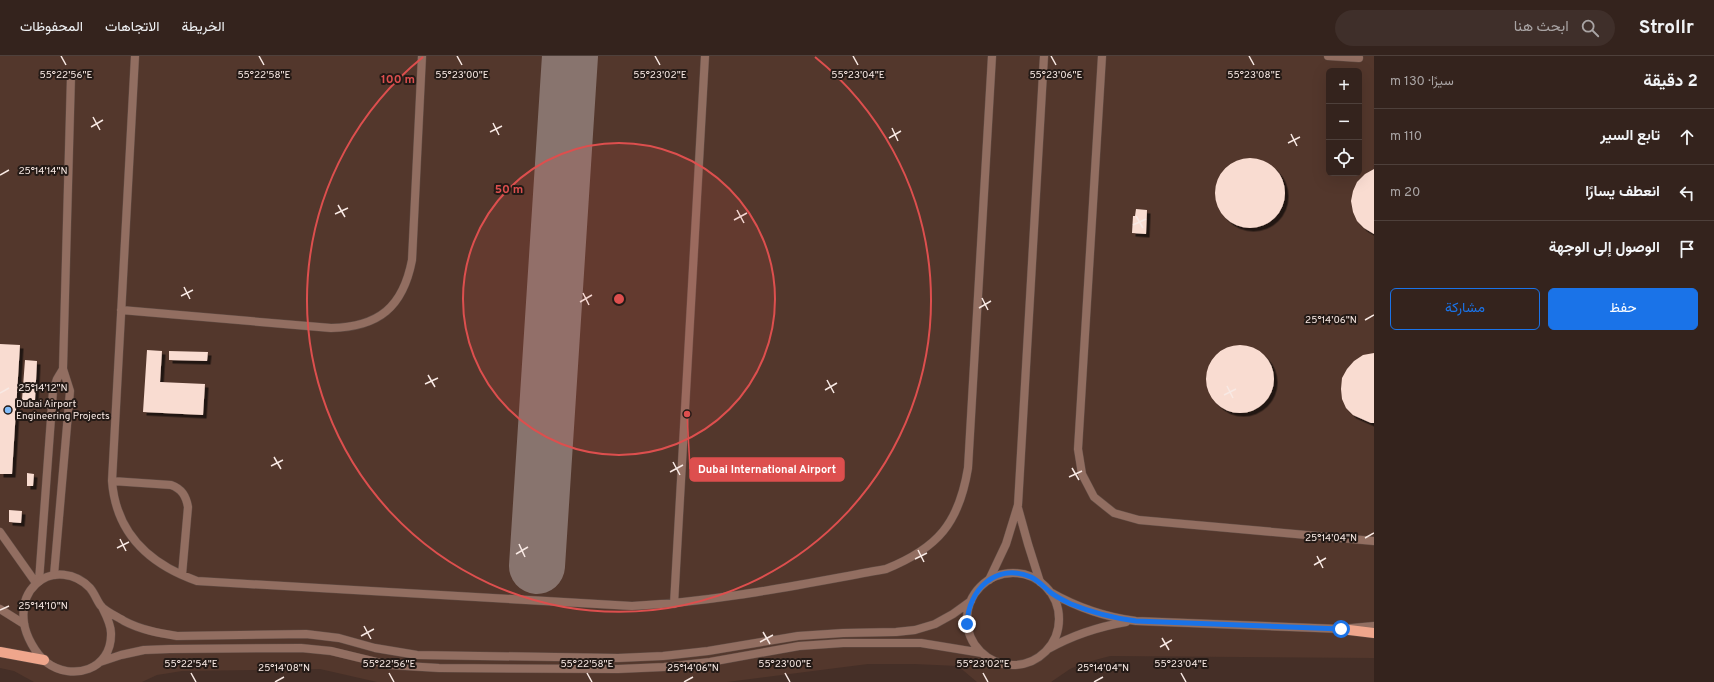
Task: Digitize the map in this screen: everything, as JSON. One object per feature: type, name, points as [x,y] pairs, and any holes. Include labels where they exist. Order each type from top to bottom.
[{"type":"main road","points":[[1341,629],[1374,632]]},
{"type":"main road","points":[[0,652],[44,660]]},
{"type":"street","points":[[135,56],[112,481],[113,494],[117,509],[132,537],[153,559],[167,569],[197,581],[572,604],[632,606],[674,604],[723,598],[886,569],[908,561],[927,548],[944,532],[956,512],[964,491],[968,468],[992,56]]},
{"type":"street","points":[[121,310],[331,328],[350,328],[369,322],[386,312],[400,297],[408,279],[412,260],[422,56]]},
{"type":"street","points":[[674,604],[705,56]]},
{"type":"street","points":[[989,580],[1006,544],[1018,505],[1044,56]]},
{"type":"street","points":[[1102,56],[1078,449],[1082,474],[1094,497],[1114,512],[1139,520],[1374,541]]},
{"type":"street","points":[[1328,56],[1359,58]]},
{"type":"street","points":[[54,575],[70,396],[68,380],[63,368],[71,76]]},
{"type":"street","points":[[38,582],[53,390],[63,368]]},
{"type":"street","points":[[112,481],[171,485],[184,493],[188,507],[182,575]]},
{"type":"street","points":[[1018,505],[1040,582]]},
{"type":"street","points":[[0,532],[38,582]]},
{"type":"street","points":[[64,574],[83,582],[91,589],[102,608],[111,632],[110,643],[106,654],[91,669],[71,673],[52,667],[44,660],[32,644],[24,624],[24,604],[30,589],[38,582],[54,575],[64,574]]},
{"type":"street","points":[[1136,621],[1090,630],[1068,638],[1047,650],[1036,659],[1022,664],[1008,665],[994,661],[982,653],[974,645],[969,634],[967,618],[971,601],[978,589],[989,580],[999,576],[1020,574],[1031,577],[1040,582],[1050,592],[1070,603],[1091,612],[1113,618],[1136,621],[1341,629],[1374,626]]},
{"type":"street","points":[[1047,650],[1055,636],[1059,621],[1057,606],[1050,592]]},
{"type":"street","points":[[102,608],[139,628],[177,636],[306,634],[339,638],[375,648],[417,655],[618,658],[663,656],[708,651],[798,636],[915,630],[935,624],[953,614],[971,601]]},
{"type":"street","points":[[0,608],[24,624]]},
{"type":"street","points":[[99,662],[144,650],[301,648],[331,651],[389,665],[446,668],[618,669],[664,667],[710,662],[799,646],[843,643],[921,643],[982,653]]},
{"type":"shaded area","points":[[0,56],[1374,56],[1374,658],[1110,656],[1084,663],[1070,669],[1051,682],[977,682],[958,666],[914,664],[868,664],[727,682],[377,682],[320,669],[182,671],[157,675],[142,682],[34,682],[14,671],[0,668]]},
{"type":"building","points":[[1250,158],[1269,164],[1279,174],[1285,193],[1279,212],[1269,222],[1250,228],[1231,222],[1221,212],[1215,193],[1221,174],[1231,164]]},
{"type":"building","points":[[1374,169],[1374,234],[1364,228],[1357,221],[1353,212],[1351,201],[1357,182],[1365,174]]},
{"type":"building","points":[[1136,209],[1147,210],[1146,234],[1132,233],[1133,216],[1135,216]]},
{"type":"building","name":"Dubai Airport Engineering Projects","points":[[0,344],[20,345],[12,474],[0,474]]},
{"type":"building","points":[[1233,345],[1247,345],[1259,351],[1268,360],[1274,372],[1272,392],[1264,403],[1253,411],[1247,413],[1233,413],[1227,411],[1216,403],[1208,392],[1206,386],[1206,372],[1208,366],[1216,355],[1227,347]]},
{"type":"building","points":[[147,350],[162,351],[160,382],[205,384],[203,415],[143,412]]},
{"type":"building","points":[[169,351],[208,352],[207,361],[169,360]]},
{"type":"building","points":[[1374,353],[1374,423],[1371,423],[1353,415],[1346,408],[1342,399],[1341,389],[1342,378],[1354,361],[1363,355]]},
{"type":"building","points":[[25,360],[37,361],[35,400],[22,400]]},
{"type":"building","points":[[27,473],[34,474],[33,486],[27,486]]},
{"type":"building","points":[[9,510],[22,511],[21,523],[9,522]]},
{"type":"taxiway","points":[[537,566],[570,56]]},
{"type":"place","name":"Dubai Airport Engineering Projects","points":[[8,410]]},
{"type":"place","name":"Dubai International Airport","points":[[687,414]]},
{"type":"route","points":[[967,624],[967,612],[978,589],[989,580],[999,576],[1020,574],[1031,577],[1040,582],[1050,592],[1070,603],[1091,612],[1113,618],[1136,621],[1341,629]]}]
